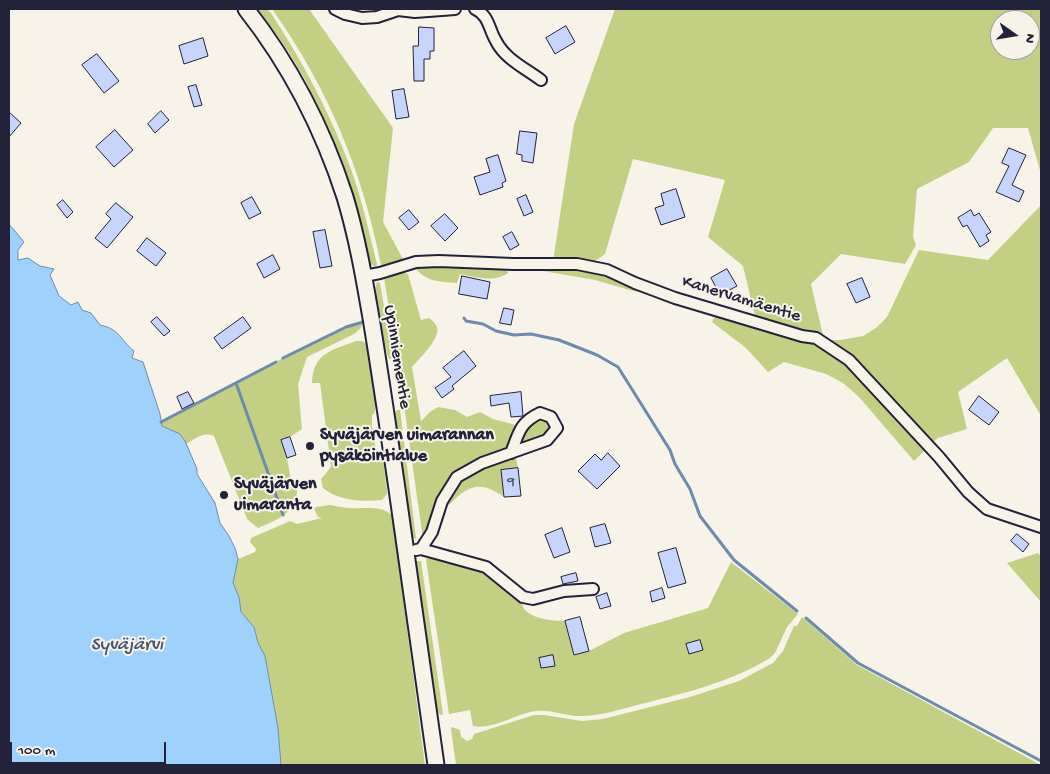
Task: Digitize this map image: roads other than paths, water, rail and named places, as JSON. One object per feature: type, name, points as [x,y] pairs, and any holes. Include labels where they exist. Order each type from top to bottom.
[{"type":"main road","name":"Upinniementie","points":[[246,9],[278,53],[297,85],[319,130],[345,198],[364,276],[380,372],[436,765]]},
{"type":"street","points":[[335,9],[347,11],[362,18],[398,10],[415,12],[455,9]]},
{"type":"street","points":[[475,9],[486,18],[495,41],[504,53],[541,80]]},
{"type":"street","name":"Kanervamäentie","points":[[364,276],[416,262],[577,264],[607,270],[675,298],[802,336],[816,338],[848,360],[939,457],[968,492],[987,509],[1041,527]]},
{"type":"street","points":[[421,549],[432,532],[442,501],[457,477],[482,463],[511,453],[546,440],[557,428],[552,417],[540,413],[527,420],[511,453]]},
{"type":"street","points":[[405,551],[421,549],[486,567],[523,597],[533,599],[564,591],[593,589]]},
{"type":"water","name":"Syväjärvi","points":[[9,224],[24,242],[18,250],[18,260],[28,258],[40,266],[54,269],[50,275],[59,296],[71,305],[78,302],[82,310],[91,313],[100,325],[112,329],[119,335],[134,351],[132,358],[143,362],[162,426],[180,434],[185,441],[197,469],[197,474],[215,503],[220,523],[235,548],[238,559],[233,583],[239,597],[241,612],[254,627],[258,643],[265,656],[278,728],[281,765],[9,765]]},
{"type":"waterway","points":[[464,318],[466,321],[483,324],[496,331],[514,335],[531,334],[559,340],[597,355],[618,367],[670,450],[675,464],[690,489],[700,516],[734,560],[797,611]]},
{"type":"waterway","points":[[283,358],[346,327],[363,322]]},
{"type":"waterway","points":[[161,422],[276,362]]},
{"type":"waterway","points":[[236,383],[283,515]]},
{"type":"waterway","points":[[806,618],[858,663],[1041,761]]},
{"type":"place","name":"Syväjärven uimarannan pysäköintialue","points":[[310,446]]},
{"type":"place","name":"Syväjärven uimaranta","points":[[224,495]]}]
